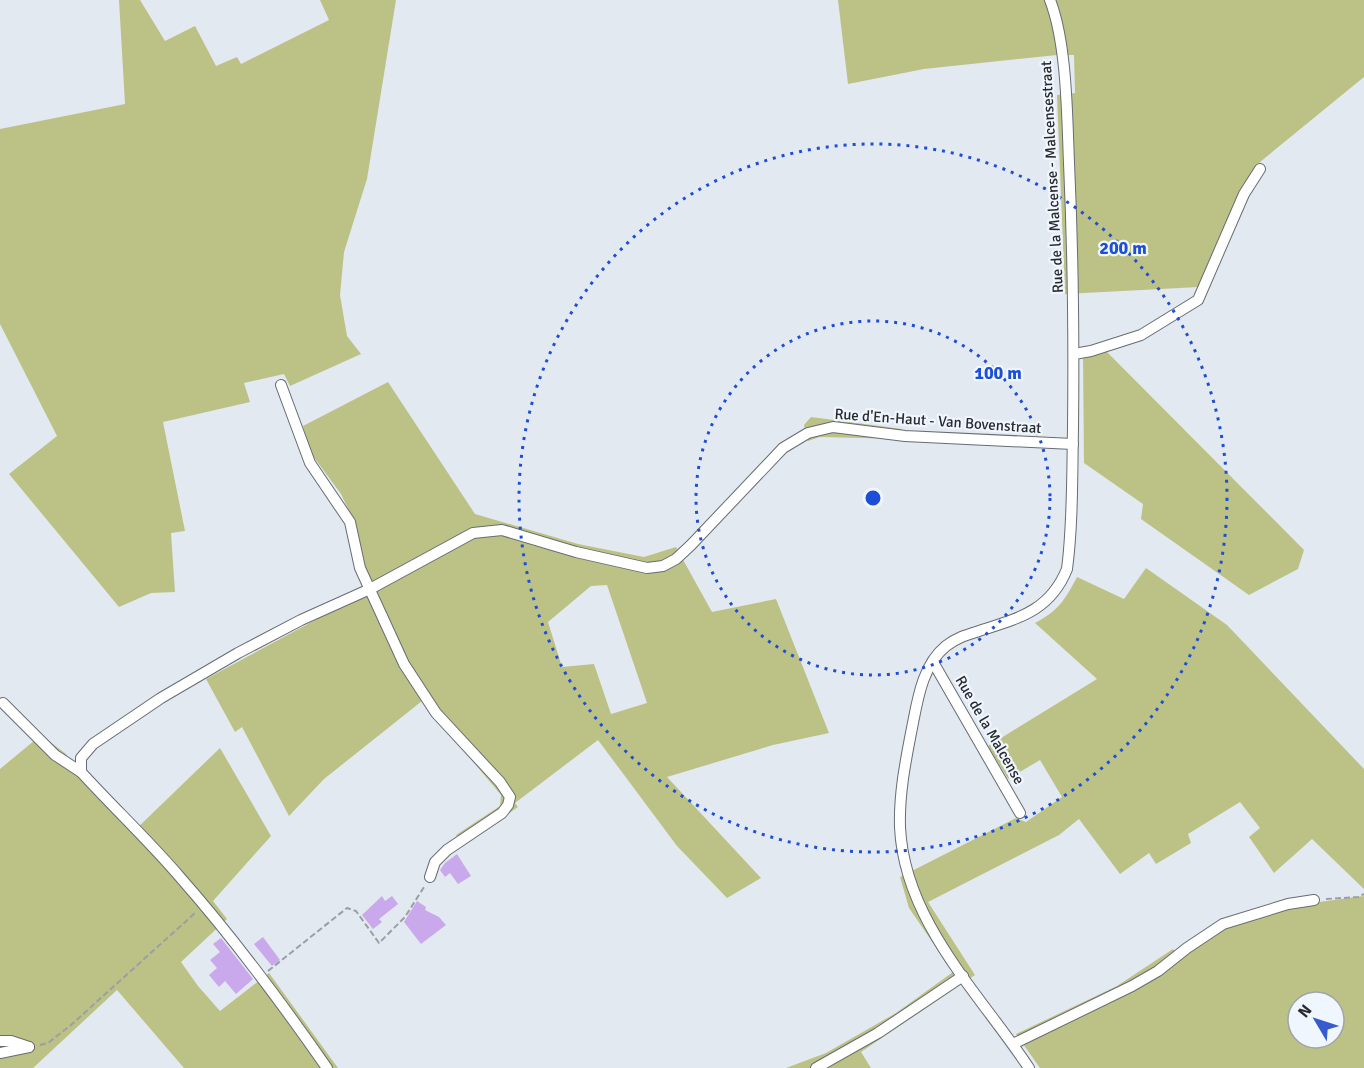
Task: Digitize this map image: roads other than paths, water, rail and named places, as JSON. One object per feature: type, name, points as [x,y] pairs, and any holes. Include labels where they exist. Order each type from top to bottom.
[{"type":"street","name":"Rue de la Malcense - Malcensestraat","points":[[1029,1068],[926,920],[905,860],[900,829],[900,795],[917,700],[924,680],[942,649],[955,639],[1030,613],[1047,602],[1061,583],[1067,569],[1073,444],[1072,222],[1064,66],[1054,9],[1050,0]]},
{"type":"street","points":[[1074,354],[1141,335],[1198,300],[1244,194],[1260,169]]},
{"type":"street","points":[[281,385],[310,463],[350,522],[360,568],[404,664],[436,713],[500,782],[510,797],[502,813],[447,850],[435,862],[430,877]]},
{"type":"street","name":"Rue d'En-Haut - Van Bovenstraat","points":[[81,772],[81,758],[93,744],[161,698],[269,637],[370,589],[473,533],[502,531],[613,561],[647,568],[663,566],[676,559],[691,545],[783,448],[808,433],[833,427],[904,436],[1073,444]]},
{"type":"street","name":"Rue de la Malcense","points":[[933,662],[1020,813]]},
{"type":"street","points":[[3,703],[55,755],[81,772],[177,873],[261,976],[327,1068]]},
{"type":"street","points":[[1013,1044],[1132,986],[1158,971],[1223,924],[1288,904],[1314,900]]},
{"type":"street","points":[[816,1068],[878,1033],[963,976]]},
{"type":"street","points":[[0,1041],[11,1041],[29,1047],[0,1053]]}]
